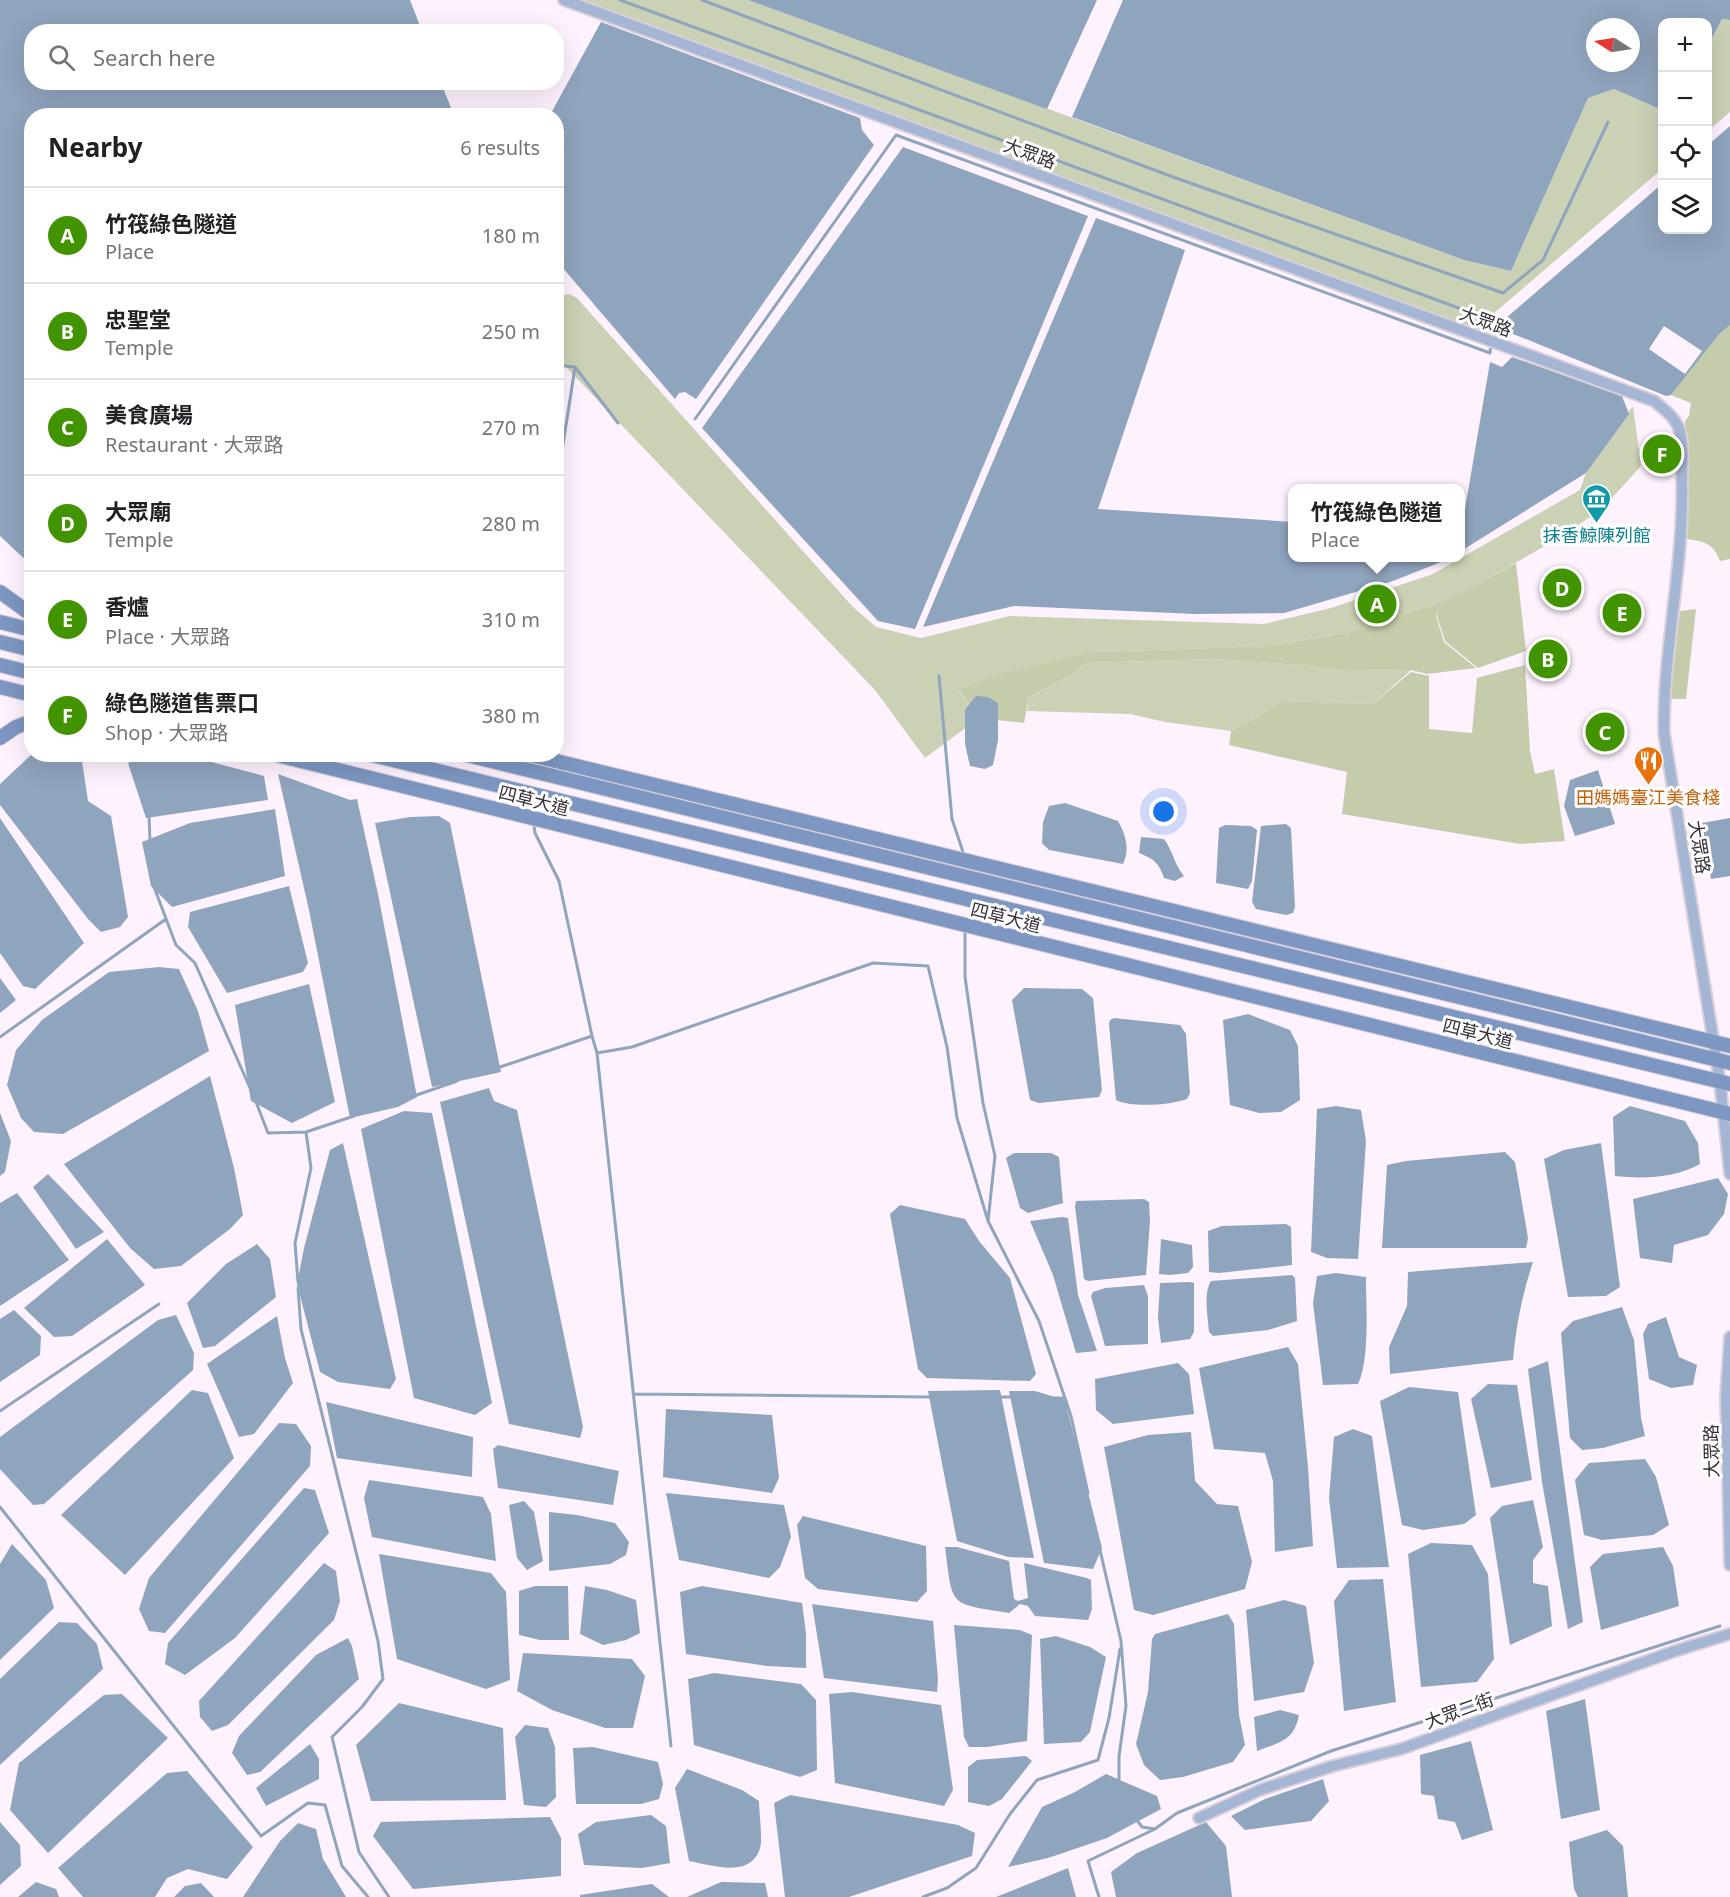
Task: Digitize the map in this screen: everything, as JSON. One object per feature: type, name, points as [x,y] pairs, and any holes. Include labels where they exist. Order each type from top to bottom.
[{"type":"street","name":"大眾路","points":[[564,0],[1647,398],[1673,416],[1681,436],[1682,541],[1664,702],[1664,733],[1714,1042],[1723,1061],[1730,1174]]},
{"type":"street","points":[[0,592],[24,609]]},
{"type":"street","points":[[0,622],[24,628]]},
{"type":"street","points":[[0,642],[24,648]]},
{"type":"street","points":[[0,665],[24,671]]},
{"type":"street","points":[[0,687],[24,693]]},
{"type":"street","points":[[0,738],[24,724]]},
{"type":"street","name":"四草大道","points":[[305,762],[1726,1113]]},
{"type":"street","name":"四草大道","points":[[401,762],[1725,1083]]},
{"type":"street","name":"四草大道","points":[[496,762],[1723,1061]]},
{"type":"street","points":[[560,762],[1730,1046]]},
{"type":"street","name":"大眾路","points":[[1730,1337],[1726,1395],[1730,1565]]},
{"type":"street","name":"大眾二街","points":[[1199,1818],[1260,1790],[1333,1766],[1401,1749],[1675,1651],[1730,1634]]},
{"type":"green space","points":[[583,0],[748,0],[1464,260],[1511,271],[1588,98],[1614,89],[1658,108],[1658,172],[1492,315],[1488,325],[1478,330]]},
{"type":"green space","points":[[1722,19],[1730,20],[1730,112],[1712,128],[1712,72],[1712,38]]},
{"type":"green space","points":[[569,294],[577,298],[852,606],[876,627],[921,638],[1010,616],[1264,624],[1331,608],[1433,574],[1454,562],[1465,562],[1465,556],[1580,490],[1586,473],[1633,406],[1641,466],[1602,509],[1557,539],[1444,601],[1350,632],[1270,646],[1095,652],[959,691],[979,718],[925,758],[875,690],[565,366],[564,295]]},
{"type":"green space","points":[[1730,325],[1730,559],[1720,561],[1715,550],[1708,544],[1687,539],[1688,459],[1685,421],[1689,416],[1691,403],[1671,395],[1720,332]]},
{"type":"green space","points":[[1516,563],[1526,651],[1478,668],[1445,641],[1437,616],[1439,612],[1436,616],[1444,642],[1476,668],[1427,674],[1411,670],[1346,671],[1301,665],[1213,659],[1087,663],[1070,676],[1029,697],[1024,723],[979,718],[959,690],[1000,674],[1095,652],[1270,646],[1350,632],[1444,601]]},
{"type":"green space","points":[[1696,609],[1686,699],[1670,699],[1680,611]]},
{"type":"green space","points":[[1213,659],[1301,665],[1346,671],[1411,670],[1373,704],[1284,701],[1231,731],[1165,722],[1130,714],[1027,711],[1029,697],[1070,676],[1087,663]]},
{"type":"green space","points":[[1525,665],[1530,751],[1535,774],[1554,769],[1565,841],[1520,844],[1342,814],[1347,772],[1229,745],[1231,731],[1284,701],[1373,704],[1411,672],[1429,676],[1429,729],[1472,733],[1477,678]]},
{"type":"water","points":[[0,0],[410,0],[419,24],[24,24],[24,90],[444,90],[451,108],[24,108],[24,558],[0,536]]},
{"type":"water","points":[[748,0],[1097,0],[1047,109]]},
{"type":"water","points":[[1123,0],[1730,0],[1730,20],[1722,19],[1712,38],[1712,18],[1658,18],[1658,108],[1614,89],[1588,98],[1511,271],[1464,260],[1072,117]]},
{"type":"water","points":[[601,22],[860,118],[862,130],[874,145],[696,399],[685,392],[679,393],[675,399],[564,269],[564,108],[554,108]]},
{"type":"water","points":[[1730,126],[1730,325],[1720,333],[1671,395],[1666,396],[1501,329],[1506,318],[1658,187],[1658,234],[1712,234],[1712,142]]},
{"type":"water","points":[[903,147],[1088,216],[915,629],[878,621],[702,428]]},
{"type":"water","points":[[1096,218],[1185,250],[1098,509],[1288,522],[1288,562],[1441,562],[1393,581],[1284,613],[1195,614],[1014,606],[923,627]]},
{"type":"water","points":[[1512,357],[1622,396],[1629,414],[1586,473],[1465,549],[1465,509],[1490,362],[1502,367]]},
{"type":"water","points":[[976,696],[988,697],[998,703],[998,740],[993,765],[985,769],[970,766],[965,744],[965,710]]},
{"type":"water","points":[[24,762],[82,762],[88,801],[111,816],[128,917],[120,927],[101,932],[88,919],[0,805],[0,784]]},
{"type":"water","points":[[211,762],[264,776],[268,800],[146,818],[128,763]]},
{"type":"water","points":[[1598,770],[1615,824],[1575,836],[1564,806],[1570,780]]},
{"type":"water","points":[[278,774],[350,800],[357,799],[378,894],[417,1097],[398,1107],[350,1118],[309,910]]},
{"type":"water","points":[[1065,803],[1118,821],[1126,843],[1123,864],[1049,850],[1042,843],[1043,822],[1049,806]]},
{"type":"water","points":[[275,809],[285,876],[172,907],[151,886],[142,842],[190,823]]},
{"type":"water","points":[[439,816],[450,823],[501,1072],[432,1087],[375,823],[410,817]]},
{"type":"water","points":[[0,818],[84,943],[35,989],[23,986],[0,953]]},
{"type":"water","points":[[1730,818],[1730,876],[1711,879],[1702,823]]},
{"type":"water","points":[[1286,824],[1291,828],[1295,907],[1293,913],[1286,915],[1256,909],[1252,902],[1261,826]]},
{"type":"water","points":[[1225,825],[1251,826],[1257,830],[1252,881],[1248,889],[1216,883],[1219,828]]},
{"type":"water","points":[[1141,837],[1164,839],[1184,876],[1175,881],[1164,878],[1155,862],[1139,853]]},
{"type":"water","points":[[289,886],[308,963],[303,972],[227,993],[188,927],[190,912]]},
{"type":"water","points":[[159,967],[179,969],[198,1011],[209,1051],[63,1134],[34,1132],[21,1118],[7,1085],[16,1050],[42,1020],[109,972]]},
{"type":"water","points":[[0,978],[16,1000],[0,1013]]},
{"type":"water","points":[[309,984],[335,1102],[292,1123],[251,1101],[235,1005]]},
{"type":"water","points":[[1024,988],[1082,989],[1093,998],[1102,1090],[1099,1097],[1039,1103],[1030,1100],[1012,1000]]},
{"type":"water","points":[[1248,1014],[1290,1030],[1298,1046],[1300,1100],[1281,1112],[1259,1113],[1230,1105],[1223,1020]]},
{"type":"water","points":[[1114,1018],[1180,1025],[1186,1034],[1190,1093],[1187,1099],[1152,1105],[1131,1104],[1116,1100],[1109,1024]]},
{"type":"water","points":[[210,1076],[234,1168],[243,1215],[230,1229],[181,1266],[154,1269],[130,1248],[64,1164]]},
{"type":"water","points":[[489,1088],[494,1101],[517,1110],[583,1427],[580,1438],[509,1424],[440,1102]]},
{"type":"water","points":[[1336,1106],[1361,1110],[1366,1141],[1358,1259],[1327,1258],[1311,1252],[1317,1109]]},
{"type":"water","points":[[1630,1106],[1685,1121],[1698,1143],[1700,1164],[1670,1175],[1615,1176],[1613,1117]]},
{"type":"water","points":[[404,1111],[432,1113],[492,1403],[475,1415],[414,1398],[361,1129]]},
{"type":"water","points":[[0,1113],[11,1141],[5,1172],[0,1176]]},
{"type":"water","points":[[343,1143],[396,1379],[390,1389],[338,1382],[320,1372],[297,1284],[304,1248],[330,1150]]},
{"type":"water","points":[[1601,1143],[1620,1287],[1606,1296],[1568,1297],[1544,1159],[1564,1150]]},
{"type":"water","points":[[1505,1152],[1515,1162],[1528,1238],[1526,1248],[1382,1248],[1387,1165],[1406,1161]]},
{"type":"water","points":[[1014,1153],[1051,1153],[1059,1157],[1063,1203],[1028,1213],[1020,1208],[1006,1158]]},
{"type":"water","points":[[48,1174],[104,1232],[76,1249],[33,1187]]},
{"type":"water","points":[[1718,1178],[1728,1194],[1724,1214],[1708,1235],[1674,1245],[1672,1263],[1640,1258],[1633,1199]]},
{"type":"water","points":[[17,1193],[69,1260],[0,1306],[0,1203]]},
{"type":"water","points":[[1144,1199],[1149,1202],[1150,1221],[1146,1275],[1088,1281],[1084,1279],[1076,1201]]},
{"type":"water","points":[[900,1205],[965,1219],[979,1241],[1010,1278],[1036,1374],[1030,1381],[927,1378],[918,1369],[890,1214]]},
{"type":"water","points":[[1068,1218],[1078,1295],[1097,1351],[1076,1353],[1053,1275],[1030,1221]]},
{"type":"water","points":[[1286,1224],[1291,1227],[1292,1265],[1219,1273],[1209,1272],[1208,1231],[1222,1226]]},
{"type":"water","points":[[107,1239],[145,1285],[72,1336],[54,1337],[24,1308]]},
{"type":"water","points":[[1161,1239],[1192,1245],[1193,1267],[1188,1273],[1159,1274]]},
{"type":"water","points":[[257,1244],[270,1259],[276,1297],[215,1346],[203,1348],[187,1303],[226,1264]]},
{"type":"water","points":[[1533,1262],[1520,1311],[1513,1360],[1390,1374],[1389,1347],[1407,1306],[1408,1272]]},
{"type":"water","points":[[1336,1273],[1366,1277],[1366,1347],[1358,1384],[1323,1385],[1313,1303],[1317,1276]]},
{"type":"water","points":[[1292,1275],[1295,1278],[1297,1321],[1268,1330],[1213,1336],[1209,1332],[1207,1299],[1211,1281]]},
{"type":"water","points":[[1160,1283],[1194,1283],[1194,1332],[1190,1339],[1161,1343],[1158,1318]]},
{"type":"water","points":[[1144,1285],[1148,1296],[1148,1344],[1105,1346],[1091,1296],[1093,1292],[1105,1288]]},
{"type":"water","points":[[1622,1307],[1634,1340],[1641,1418],[1645,1436],[1603,1448],[1582,1450],[1570,1438],[1561,1333],[1573,1321]]},
{"type":"water","points":[[14,1310],[41,1336],[40,1355],[0,1382],[0,1319]]},
{"type":"water","points":[[176,1315],[194,1353],[193,1370],[44,1504],[33,1505],[0,1469],[0,1437],[158,1320]]},
{"type":"water","points":[[277,1316],[285,1358],[293,1383],[254,1434],[239,1437],[207,1364]]},
{"type":"water","points":[[1666,1317],[1679,1357],[1697,1365],[1693,1385],[1671,1388],[1649,1379],[1643,1334],[1648,1324]]},
{"type":"water","points":[[1288,1347],[1298,1364],[1313,1546],[1275,1552],[1273,1481],[1265,1453],[1214,1449],[1199,1368]]},
{"type":"water","points":[[1548,1361],[1583,1622],[1568,1629],[1542,1482],[1528,1369]]},
{"type":"water","points":[[1178,1363],[1189,1374],[1194,1414],[1113,1424],[1096,1410],[1095,1379]]},
{"type":"water","points":[[1488,1384],[1517,1385],[1532,1480],[1491,1488],[1471,1399]]},
{"type":"water","points":[[1409,1387],[1458,1392],[1476,1515],[1464,1524],[1423,1530],[1402,1525],[1380,1401]]},
{"type":"water","points":[[192,1390],[208,1393],[234,1458],[125,1575],[61,1515]]},
{"type":"water","points":[[1000,1390],[1034,1558],[1008,1557],[957,1541],[928,1391]]},
{"type":"water","points":[[1009,1391],[1035,1391],[1065,1400],[1102,1548],[1093,1569],[1044,1563]]},
{"type":"water","points":[[326,1402],[473,1437],[472,1477],[337,1458]]},
{"type":"water","points":[[666,1409],[772,1415],[779,1478],[772,1493],[663,1477]]},
{"type":"water","points":[[279,1423],[296,1424],[311,1446],[310,1466],[165,1633],[149,1631],[139,1609],[149,1578]]},
{"type":"water","points":[[1353,1429],[1372,1436],[1389,1567],[1337,1568],[1329,1498],[1334,1437]]},
{"type":"water","points":[[1191,1432],[1195,1481],[1217,1504],[1238,1506],[1252,1562],[1245,1589],[1153,1615],[1134,1610],[1104,1447],[1148,1435]]},
{"type":"water","points":[[498,1445],[619,1471],[613,1505],[498,1488],[493,1449]]},
{"type":"water","points":[[1645,1459],[1656,1477],[1669,1525],[1653,1535],[1602,1540],[1584,1535],[1575,1480],[1589,1463]]},
{"type":"water","points":[[369,1480],[483,1497],[491,1514],[496,1561],[372,1537],[364,1498]]},
{"type":"water","points":[[304,1488],[315,1490],[329,1533],[235,1638],[185,1675],[165,1664],[168,1643]]},
{"type":"water","points":[[666,1493],[784,1505],[791,1537],[780,1567],[769,1578],[679,1560]]},
{"type":"water","points":[[1533,1500],[1543,1547],[1533,1560],[1533,1583],[1548,1586],[1552,1626],[1510,1645],[1490,1518],[1502,1506]]},
{"type":"water","points":[[524,1501],[534,1512],[543,1561],[527,1570],[517,1558],[509,1505]]},
{"type":"water","points":[[549,1512],[615,1523],[629,1542],[626,1555],[610,1564],[549,1571]]},
{"type":"water","points":[[803,1516],[926,1546],[927,1591],[917,1602],[818,1589],[805,1578],[797,1525]]},
{"type":"water","points":[[1431,1543],[1472,1545],[1488,1574],[1494,1659],[1477,1682],[1421,1687],[1408,1554]]},
{"type":"water","points":[[12,1544],[46,1580],[54,1608],[0,1660],[0,1564]]},
{"type":"water","points":[[945,1547],[957,1547],[1009,1561],[1014,1599],[1018,1601],[1028,1598],[1024,1563],[1091,1580],[1092,1609],[1088,1620],[1035,1616],[1028,1606],[1020,1604],[1009,1613],[964,1604],[953,1592]]},
{"type":"water","points":[[1663,1547],[1673,1566],[1679,1606],[1601,1630],[1590,1567],[1603,1554]]},
{"type":"water","points":[[379,1554],[491,1573],[506,1592],[510,1680],[486,1689],[397,1659]]},
{"type":"water","points":[[324,1563],[336,1571],[340,1601],[334,1620],[228,1725],[212,1731],[200,1717],[199,1701]]},
{"type":"water","points":[[1383,1579],[1396,1702],[1344,1711],[1334,1601],[1349,1580]]},
{"type":"water","points":[[535,1586],[568,1586],[569,1640],[540,1640],[519,1635],[519,1591]]},
{"type":"water","points":[[585,1586],[607,1590],[636,1600],[640,1633],[626,1640],[603,1645],[580,1634]]},
{"type":"water","points":[[702,1586],[802,1603],[806,1633],[806,1668],[767,1666],[686,1654],[680,1592]]},
{"type":"water","points":[[1284,1600],[1306,1606],[1314,1663],[1304,1692],[1254,1701],[1246,1610]]},
{"type":"water","points":[[812,1604],[933,1621],[937,1692],[824,1678]]},
{"type":"water","points":[[1228,1614],[1234,1624],[1239,1715],[1245,1745],[1233,1762],[1183,1777],[1160,1780],[1144,1765],[1136,1744],[1148,1692],[1152,1639],[1155,1634]]},
{"type":"water","points":[[59,1622],[77,1623],[97,1644],[103,1669],[0,1765],[0,1679]]},
{"type":"water","points":[[954,1625],[1020,1630],[1032,1635],[1027,1741],[987,1747],[969,1747],[964,1737]]},
{"type":"water","points":[[1056,1636],[1090,1647],[1106,1657],[1090,1732],[1081,1742],[1044,1744],[1040,1639]]},
{"type":"water","points":[[348,1638],[359,1679],[260,1772],[247,1775],[232,1753],[239,1736],[316,1655]]},
{"type":"water","points":[[523,1653],[632,1659],[645,1676],[633,1728],[605,1728],[552,1710],[517,1691]]},
{"type":"water","points":[[714,1673],[801,1684],[816,1700],[817,1770],[800,1777],[694,1745],[688,1679]]},
{"type":"water","points":[[852,1692],[941,1705],[953,1790],[944,1806],[835,1783],[829,1694]]},
{"type":"water","points":[[122,1694],[168,1738],[48,1853],[10,1810],[19,1763],[104,1695]]},
{"type":"water","points":[[1585,1699],[1600,1810],[1561,1819],[1546,1711]]},
{"type":"water","points":[[399,1703],[503,1728],[506,1800],[371,1801],[356,1745]]},
{"type":"water","points":[[1280,1710],[1299,1715],[1294,1730],[1279,1743],[1257,1751],[1254,1717]]},
{"type":"water","points":[[525,1725],[548,1728],[555,1747],[556,1797],[546,1807],[524,1805],[515,1737]]},
{"type":"water","points":[[1471,1741],[1493,1830],[1462,1840],[1455,1822],[1438,1819],[1434,1796],[1421,1794],[1420,1755]]},
{"type":"water","points":[[310,1744],[319,1759],[319,1779],[266,1806],[256,1788]]},
{"type":"water","points":[[593,1747],[658,1762],[663,1784],[659,1799],[641,1804],[576,1804],[573,1748]]},
{"type":"water","points":[[1026,1756],[1032,1761],[1002,1799],[989,1806],[968,1802],[968,1767],[977,1760]]},
{"type":"water","points":[[687,1769],[742,1790],[759,1801],[761,1844],[755,1858],[748,1864],[729,1868],[689,1861],[675,1788]]},
{"type":"water","points":[[187,1771],[253,1847],[227,1879],[188,1869],[167,1878],[155,1897],[83,1897],[58,1868],[167,1773]]},
{"type":"water","points":[[1106,1774],[1157,1796],[1161,1809],[1107,1838],[1048,1858],[1008,1867],[1042,1807]]},
{"type":"water","points":[[1323,1779],[1329,1801],[1311,1821],[1245,1830],[1231,1816],[1265,1799]]},
{"type":"water","points":[[790,1795],[958,1825],[975,1833],[972,1856],[849,1897],[785,1897],[774,1803]]},
{"type":"water","points":[[651,1815],[666,1826],[670,1863],[642,1868],[584,1865],[578,1834],[596,1822]]},
{"type":"water","points":[[550,1817],[561,1838],[561,1876],[413,1889],[373,1836],[381,1822]]},
{"type":"water","points":[[0,1822],[20,1845],[21,1866],[0,1885]]},
{"type":"water","points":[[1206,1822],[1226,1846],[1232,1897],[1116,1897],[1111,1872],[1137,1853]]},
{"type":"water","points":[[298,1823],[316,1829],[323,1859],[346,1897],[243,1897],[280,1841]]},
{"type":"water","points":[[1607,1830],[1623,1846],[1628,1897],[1578,1897],[1574,1889],[1569,1842]]},
{"type":"water","points":[[1068,1868],[1076,1897],[996,1897]]},
{"type":"water","points":[[36,1882],[56,1889],[59,1897],[18,1897]]},
{"type":"water","points":[[721,1882],[765,1883],[768,1897],[687,1897]]},
{"type":"water","points":[[201,1883],[214,1897],[174,1897],[185,1886]]},
{"type":"water","points":[[652,1884],[669,1897],[580,1897],[580,1895]]},
{"type":"pier","points":[[1664,326],[1702,351],[1685,374],[1649,349]]},
{"type":"waterway","points":[[620,0],[1505,325]]},
{"type":"waterway","points":[[702,0],[1173,177],[1503,293],[1543,260],[1608,122]]},
{"type":"waterway","points":[[695,419],[896,135],[1490,353],[1491,344]]},
{"type":"waterway","points":[[1492,338],[1495,322]]},
{"type":"waterway","points":[[564,366],[575,367],[618,423]]},
{"type":"waterway","points":[[564,438],[575,367]]},
{"type":"waterway","points":[[939,676],[952,819],[964,855]]},
{"type":"waterway","points":[[149,815],[150,842]]},
{"type":"waterway","points":[[534,825],[535,833],[559,881],[592,1036]]},
{"type":"waterway","points":[[154,887],[176,945],[195,963],[250,1088]]},
{"type":"waterway","points":[[0,1037],[166,919]]},
{"type":"waterway","points":[[965,929],[965,977],[983,1103],[995,1156],[988,1221],[1039,1321],[1071,1416],[1088,1493]]},
{"type":"waterway","points":[[497,1068],[592,1036],[597,1053],[632,1047],[873,963],[928,966],[947,1047],[957,1118],[988,1221]]},
{"type":"waterway","points":[[597,1053],[671,1746]]},
{"type":"waterway","points":[[414,1096],[457,1081]]},
{"type":"waterway","points":[[256,1102],[268,1133],[306,1132],[354,1116]]},
{"type":"waterway","points":[[298,1282],[295,1243],[311,1168],[306,1132]]},
{"type":"waterway","points":[[298,1288],[301,1329],[378,1641],[383,1679],[362,1707],[332,1737],[359,1852],[389,1897]]},
{"type":"waterway","points":[[0,1411],[159,1304]]},
{"type":"waterway","points":[[633,1394],[931,1397]]},
{"type":"waterway","points":[[998,1397],[1012,1397]]},
{"type":"waterway","points":[[1052,1398],[1065,1398]]},
{"type":"waterway","points":[[0,1507],[261,1836],[308,1803],[325,1805],[342,1866],[368,1897]]},
{"type":"waterway","points":[[1100,1550],[1121,1641],[1126,1706],[1119,1756],[1119,1783]]},
{"type":"waterway","points":[[1099,1897],[1088,1861],[1155,1829],[1177,1813],[1331,1751],[1720,1626]]},
{"type":"waterway","points":[[923,1897],[947,1888],[976,1868],[1010,1814],[1037,1780],[1098,1760],[1109,1718],[1120,1649]]},
{"type":"waterway","points":[[1136,1819],[1142,1827],[1155,1829]]},
{"type":"place","name":"綠色隧道售票口","points":[[1662,454]]},
{"type":"place","name":"抹香鯨陳列館","points":[[1597,524]]},
{"type":"place","name":"大眾廟","points":[[1562,588]]},
{"type":"place","name":"竹筏綠色隧道","points":[[1377,604]]},
{"type":"place","name":"香爐","points":[[1622,613]]},
{"type":"place","name":"忠聖堂","points":[[1548,659]]},
{"type":"place","name":"美食廣場","points":[[1605,732]]},
{"type":"place","name":"田媽媽臺江美食棧","points":[[1648,786]]}]
